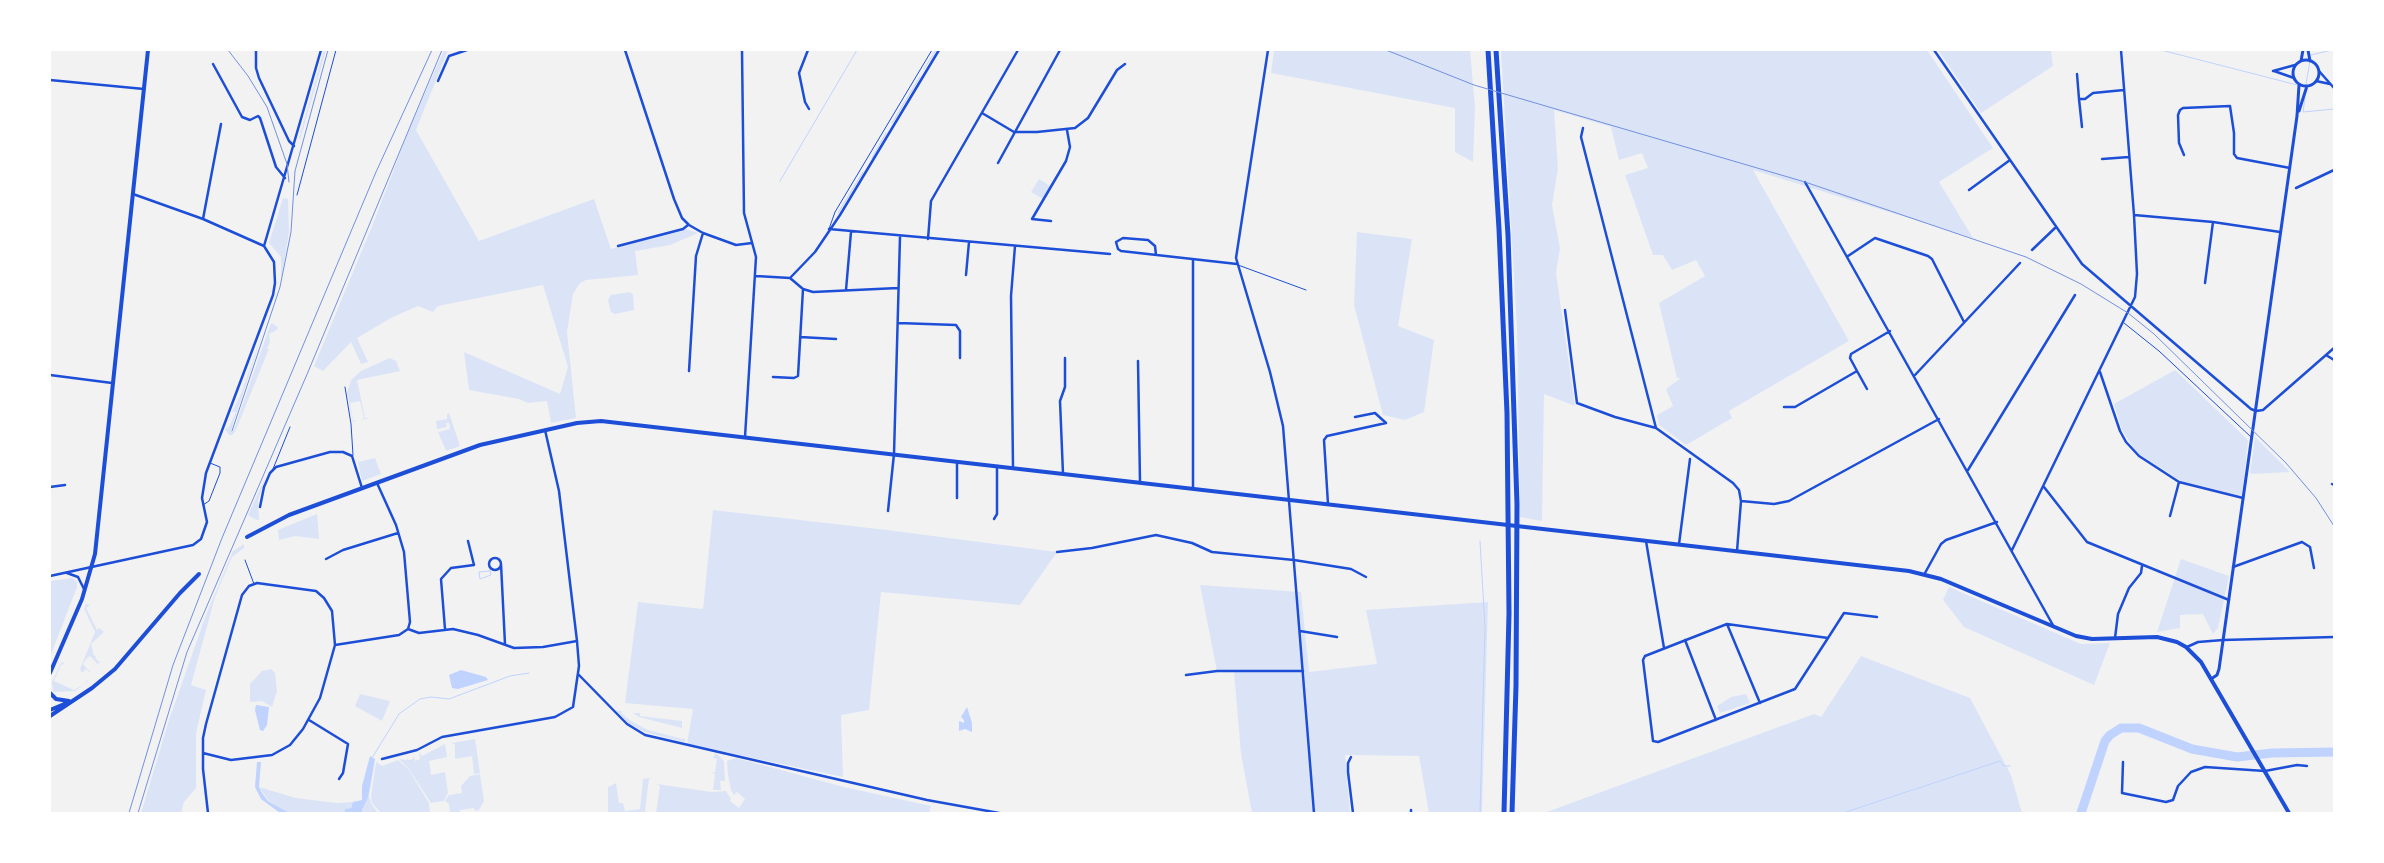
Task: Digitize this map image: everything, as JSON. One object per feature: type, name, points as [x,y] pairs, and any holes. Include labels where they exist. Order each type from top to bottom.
[{"type":"highway","points":[[1488,50],[1503,317],[1509,543],[1508,689],[1504,813]]},
{"type":"highway","points":[[1496,50],[1510,282],[1517,544],[1516,695],[1512,813]]},
{"type":"main road","points":[[50,673],[85,592],[92,567],[148,50]]},
{"type":"main road","points":[[247,537],[289,515],[480,444],[577,423],[601,421],[1926,574],[2055,628],[2084,638],[2157,637],[2177,642],[2186,647],[2201,662],[2288,813]]},
{"type":"main road","points":[[50,716],[115,669],[174,600],[199,574]]},
{"type":"main road","points":[[50,693],[56,699],[74,700]]},
{"type":"main road","points":[[50,710],[74,700]]},
{"type":"street","points":[[256,50],[256,68],[289,141],[294,146]]},
{"type":"street","points":[[264,246],[321,50]]},
{"type":"street","points":[[438,81],[449,56],[467,50]]},
{"type":"street","points":[[625,50],[682,218],[688,225],[736,245],[752,243]]},
{"type":"street","points":[[742,50],[744,213],[756,257],[745,437]]},
{"type":"street","points":[[808,50],[799,73],[805,102],[810,109]]},
{"type":"street","points":[[790,278],[814,252],[840,215],[939,50]]},
{"type":"street","points":[[928,239],[931,201],[1018,50]]},
{"type":"street","points":[[998,163],[1060,50]]},
{"type":"street","points":[[1268,50],[1237,247],[1237,264],[1277,397],[1283,426],[1314,813]]},
{"type":"street","points":[[1934,50],[2090,273],[2256,412]]},
{"type":"street","points":[[2012,550],[2124,323],[2137,286],[2134,215],[2121,50]]},
{"type":"street","points":[[2301,61],[2303,50]]},
{"type":"street","points":[[2308,50],[2310,61],[2334,88]]},
{"type":"street","points":[[2294,78],[2293,71],[2296,65],[2301,61],[2310,61]]},
{"type":"street","points":[[213,64],[242,117],[250,120],[258,116],[260,118],[276,166],[285,178]]},
{"type":"street","points":[[982,113],[1014,132],[1067,130],[1081,125],[1088,118],[1117,70],[1125,64]]},
{"type":"street","points":[[2296,65],[2273,70],[2294,78],[2299,84],[2307,86]]},
{"type":"street","points":[[2316,81],[2319,71]]},
{"type":"street","points":[[2077,74],[2082,127]]},
{"type":"street","points":[[50,80],[144,89]]},
{"type":"street","points":[[2297,116],[2307,86],[2316,81],[2332,84]]},
{"type":"street","points":[[2211,679],[2217,675],[2219,669],[2290,168],[2299,84]]},
{"type":"street","points":[[2079,100],[2085,99],[2093,93],[2124,90]]},
{"type":"street","points":[[2184,155],[2179,143],[2178,115],[2180,110],[2230,106],[2234,133],[2234,154],[2237,158],[2290,168]]},
{"type":"street","points":[[203,219],[221,124]]},
{"type":"street","points":[[1582,128],[1580,137],[1656,428]]},
{"type":"street","points":[[1052,221],[1032,219],[1066,161],[1070,147],[1067,130]]},
{"type":"street","points":[[2102,159],[2129,157]]},
{"type":"street","points":[[1969,190],[2010,160]]},
{"type":"street","points":[[2296,188],[2334,170]]},
{"type":"street","points":[[1806,182],[2055,628]]},
{"type":"street","points":[[50,576],[188,546],[201,540],[206,526],[202,486],[273,295],[275,283],[274,262],[264,246],[203,219],[132,194]]},
{"type":"street","points":[[2134,215],[2213,222],[2280,232]]},
{"type":"street","points":[[2205,283],[2213,222]]},
{"type":"street","points":[[618,246],[683,229],[688,225]]},
{"type":"street","points":[[2032,250],[2056,227]]},
{"type":"street","points":[[829,230],[1110,254]]},
{"type":"street","points":[[689,371],[696,256],[703,232]]},
{"type":"street","points":[[846,290],[851,232]]},
{"type":"street","points":[[888,511],[894,454],[900,237]]},
{"type":"street","points":[[1156,255],[1155,246],[1148,240],[1123,238],[1116,242],[1118,249],[1121,251],[1193,260],[1237,264]]},
{"type":"street","points":[[1848,256],[1871,238],[1928,256],[1932,259],[1964,322]]},
{"type":"street","points":[[966,276],[969,242]]},
{"type":"street","points":[[1013,468],[1011,296],[1015,246]]},
{"type":"street","points":[[1193,260],[1193,489]]},
{"type":"street","points":[[1915,375],[2020,263]]},
{"type":"street","points":[[756,276],[790,278],[803,289],[813,292],[899,288]]},
{"type":"street","points":[[773,377],[794,378],[798,376],[803,289]]},
{"type":"street","points":[[1968,470],[2075,295]]},
{"type":"street","points":[[1565,310],[1577,403],[1615,417],[1656,428],[1733,482],[1739,490],[1741,501],[1737,551]]},
{"type":"street","points":[[898,322],[956,325],[960,331],[960,358]]},
{"type":"street","points":[[1867,389],[1850,358],[1851,354],[1890,331]]},
{"type":"street","points":[[800,337],[836,339]]},
{"type":"street","points":[[2256,412],[2263,410],[2334,348]]},
{"type":"street","points":[[2326,355],[2334,360]]},
{"type":"street","points":[[1062,474],[1060,401],[1065,387],[1065,358]]},
{"type":"street","points":[[1138,361],[1140,483]]},
{"type":"street","points":[[1784,407],[1795,407],[1856,370]]},
{"type":"street","points":[[2100,372],[2126,442],[2148,463],[2179,482],[2243,498]]},
{"type":"street","points":[[50,375],[112,383]]},
{"type":"street","points":[[1328,504],[1324,440],[1328,436],[1386,424],[1375,413],[1356,417]]},
{"type":"street","points":[[1741,501],[1774,504],[1789,501],[1939,419]]},
{"type":"street","points":[[382,759],[417,750],[448,736],[561,716],[574,706],[578,674],[577,641],[559,491],[546,430]]},
{"type":"street","points":[[260,508],[264,487],[272,470],[280,465],[330,452],[343,452],[352,456],[362,488]]},
{"type":"street","points":[[1678,544],[1690,459]]},
{"type":"street","points":[[957,462],[957,498]]},
{"type":"street","points":[[994,519],[997,514],[997,466]]},
{"type":"street","points":[[335,645],[399,635],[408,629],[410,622],[408,583],[398,533],[377,482]]},
{"type":"street","points":[[2170,516],[2179,482]]},
{"type":"street","points":[[50,488],[65,485]]},
{"type":"street","points":[[2044,487],[2087,542],[2136,560],[2142,565],[2229,600]]},
{"type":"street","points":[[1926,574],[1941,544],[1946,540],[1997,522]]},
{"type":"street","points":[[326,559],[343,550],[398,533]]},
{"type":"street","points":[[1057,552],[1092,548],[1156,535],[1192,543],[1212,552],[1294,560],[1351,569],[1366,576]]},
{"type":"street","points":[[445,629],[441,579],[451,568],[456,570],[474,565],[468,541]]},
{"type":"street","points":[[1646,541],[1664,648]]},
{"type":"street","points":[[2234,567],[2302,542],[2310,548],[2314,568]]},
{"type":"street","points":[[501,564],[500,568],[494,569],[490,566],[490,562],[496,558],[499,559],[501,564],[506,644]]},
{"type":"street","points":[[2114,638],[2120,607],[2129,588],[2140,573],[2142,565]]},
{"type":"street","points":[[66,572],[78,577],[85,592]]},
{"type":"street","points":[[203,753],[231,760],[272,755],[297,738],[309,720],[326,684],[335,645],[334,617],[327,602],[321,595],[307,589],[254,584],[242,595],[232,625],[206,724],[203,753],[208,813]]},
{"type":"street","points":[[1828,638],[1727,624],[1645,656],[1643,660],[1653,741],[1658,742],[1716,720],[1798,686],[1844,613],[1877,617]]},
{"type":"street","points":[[1727,624],[1760,703]]},
{"type":"street","points":[[408,629],[419,633],[445,629],[462,630],[514,648],[532,648],[577,641]]},
{"type":"street","points":[[1300,632],[1338,637]]},
{"type":"street","points":[[2186,647],[2198,642],[2223,640],[2334,638]]},
{"type":"street","points":[[1686,640],[1716,720]]},
{"type":"street","points":[[1186,674],[1217,671],[1303,671]]},
{"type":"street","points":[[578,674],[628,726],[645,735],[927,800],[999,813]]},
{"type":"street","points":[[309,720],[348,744],[343,773],[339,779]]},
{"type":"street","points":[[1351,757],[1348,763],[1348,772],[1353,813]]},
{"type":"street","points":[[2123,762],[2122,793],[2166,802],[2173,800],[2178,786],[2191,772],[2205,767],[2264,771],[2297,764],[2307,766]]},
{"type":"lane","points":[[297,195],[336,50]]},
{"type":"lane","points":[[829,230],[835,212],[932,50]]},
{"type":"lane","points":[[1237,264],[1306,290]]},
{"type":"lane","points":[[2124,323],[2159,351],[2252,437]]},
{"type":"lane","points":[[345,387],[352,424],[352,456]]},
{"type":"lane","points":[[272,470],[290,427]]},
{"type":"lane","points":[[203,505],[209,501],[220,473],[220,467],[210,463]]},
{"type":"lane","points":[[244,560],[254,584]]},
{"type":"shaded area","points":[[324,50],[326,50],[300,140],[299,138]]},
{"type":"shaded area","points":[[444,50],[448,50],[416,130],[479,241],[594,199],[611,249],[686,229],[698,233],[670,245],[635,251],[638,275],[586,280],[580,283],[573,294],[567,332],[576,418],[551,423],[547,401],[528,403],[519,399],[469,390],[464,352],[560,394],[568,367],[543,285],[438,306],[433,312],[418,306],[391,318],[357,338],[368,362],[361,364],[351,342],[323,371],[314,366],[373,224],[410,127]]},
{"type":"shaded area","points":[[1274,50],[1470,50],[1475,107],[1473,162],[1455,152],[1455,108],[1271,73]]},
{"type":"shaded area","points":[[1501,50],[1927,50],[1993,148],[1939,182],[1973,238],[1753,170],[1849,341],[1729,411],[1732,418],[1686,445],[1659,425],[1657,415],[1673,406],[1666,389],[1681,378],[1677,378],[1659,303],[1705,276],[1696,260],[1672,270],[1663,255],[1653,255],[1625,175],[1648,168],[1642,153],[1619,160],[1611,127],[1554,110],[1558,168],[1552,205],[1560,248],[1556,273],[1575,406],[1544,394],[1542,521],[1520,517],[1517,328]]},
{"type":"shaded area","points":[[1938,50],[2051,50],[2053,66],[1981,113]]},
{"type":"shaded area","points":[[1039,179],[1050,186],[1043,199],[1031,192]]},
{"type":"shaded area","points":[[283,198],[288,199],[289,232],[281,280],[281,257],[269,243]]},
{"type":"shaded area","points":[[1357,232],[1412,239],[1398,326],[1434,340],[1424,412],[1405,420],[1383,415],[1354,305]]},
{"type":"shaded area","points":[[629,292],[633,294],[634,310],[615,314],[611,312],[608,300],[611,295]]},
{"type":"shaded area","points":[[271,323],[278,327],[277,330],[269,334],[270,342],[267,349],[269,349],[235,432],[229,435],[225,429],[229,427],[236,412],[232,412],[240,396],[263,332],[231,431],[233,432]]},
{"type":"shaded area","points":[[390,358],[396,361],[400,371],[357,380],[365,418],[369,418],[361,420],[364,418],[360,401],[350,403],[353,420],[356,420],[353,422],[347,393],[351,380],[361,371]]},
{"type":"shaded area","points":[[2175,370],[2248,440],[2242,496],[2181,481],[2136,452],[2122,430],[2114,404]]},
{"type":"shaded area","points":[[449,413],[460,446],[446,451],[438,432],[450,429],[449,423],[446,423],[447,427],[437,429],[436,421],[447,419],[447,414]]},
{"type":"shaded area","points":[[2255,437],[2290,472],[2250,474]]},
{"type":"shaded area","points":[[375,458],[381,474],[362,481],[358,462]]},
{"type":"shaded area","points":[[265,478],[258,501],[259,520],[254,519],[248,515]]},
{"type":"shaded area","points":[[713,510],[1057,552],[1020,605],[881,592],[869,710],[841,715],[843,777],[687,744],[693,709],[625,703],[638,602],[703,609]]},
{"type":"shaded area","points":[[317,514],[319,539],[295,536],[279,540],[278,530]]},
{"type":"shaded area","points":[[244,544],[244,548],[232,557],[215,597],[191,685],[206,690],[196,733],[196,788],[184,802],[181,813],[141,813],[169,720],[206,615],[233,551]]},
{"type":"shaded area","points":[[2181,559],[2229,576],[2218,628],[2213,634],[2203,614],[2180,615],[2180,628],[2157,632]]},
{"type":"shaded area","points":[[72,578],[77,582],[77,587],[50,657],[50,581]]},
{"type":"shaded area","points":[[1200,585],[1301,592],[1309,672],[1377,664],[1366,610],[1488,602],[1482,813],[1429,813],[1419,756],[1345,755],[1350,813],[1252,813],[1241,754],[1234,672],[1217,671]]},
{"type":"shaded area","points":[[1949,587],[2081,644],[2110,643],[2094,685],[1964,627],[1943,600]]},
{"type":"shaded area","points":[[86,604],[90,605],[86,608],[97,630],[99,628],[104,632],[91,644],[94,656],[97,655],[95,658],[99,662],[102,660],[95,666],[97,663],[90,656],[83,664],[89,671],[92,669],[89,672],[86,669],[82,673],[80,669],[95,632],[84,609]]},
{"type":"shaded area","points":[[1861,656],[1970,698],[2011,775],[2022,813],[1544,813],[1814,714],[1821,717]]},
{"type":"shaded area","points":[[63,662],[64,664],[61,665],[54,681],[74,690],[85,684],[75,691],[53,692],[52,682],[61,663]]},
{"type":"shaded area","points":[[271,669],[275,673],[277,691],[272,707],[262,701],[250,702],[250,684],[262,671]]},
{"type":"shaded area","points":[[360,694],[390,701],[382,721],[355,706]]},
{"type":"shaded area","points":[[1746,694],[1750,703],[1720,713],[1717,706],[1731,697]]},
{"type":"shaded area","points":[[616,710],[622,711],[621,713],[631,721],[648,730],[685,738],[685,741],[644,732],[629,724]]},
{"type":"shaded area","points":[[633,713],[640,713],[640,716],[682,721],[682,728],[639,717]]},
{"type":"shaded area","points":[[475,739],[480,773],[474,774],[472,756],[455,759],[455,745],[452,743]]},
{"type":"shaded area","points":[[445,744],[447,757],[429,761],[431,775],[445,772],[448,793],[444,801],[431,803],[409,769],[399,759],[407,760],[407,757],[408,760],[413,759],[414,755],[415,761],[420,759],[419,752],[422,756]]},
{"type":"shaded area","points":[[716,753],[724,761],[725,781],[720,781],[721,790],[713,790],[715,774],[711,773],[715,772],[717,759],[713,758]]},
{"type":"shaded area","points":[[736,758],[844,787],[931,806],[929,813],[656,813],[660,786],[656,784],[712,792],[726,791],[731,799],[730,801],[739,808],[745,799],[737,792],[734,795],[731,790],[727,761]]},
{"type":"shaded area","points":[[375,759],[369,796],[371,803],[378,813],[363,813],[362,810],[368,798]]},
{"type":"shaded area","points":[[398,760],[409,770],[429,803],[430,813],[381,813],[372,803],[371,797],[376,762],[382,766]]},
{"type":"shaded area","points":[[480,774],[484,801],[479,810],[475,811],[474,808],[460,810],[460,813],[450,813],[449,804],[445,801],[449,795],[462,793],[461,786],[470,776]]},
{"type":"shaded area","points":[[649,778],[652,779],[649,779],[645,811],[647,813],[608,813],[608,787],[616,783],[619,803],[623,803],[625,811],[640,809],[643,779]]},
{"type":"shaded area","points":[[259,787],[296,798],[337,803],[353,802],[351,808],[345,809],[344,813],[290,813],[269,801]]},
{"type":"water","points":[[461,670],[486,677],[488,680],[458,689],[452,688],[449,675]]},
{"type":"water","points":[[256,705],[269,707],[267,725],[263,731],[260,730],[255,710]]},
{"type":"water","points":[[967,707],[972,723],[972,732],[965,729],[959,731],[959,721],[964,723],[961,717]]},
{"type":"water","points":[[370,756],[375,759],[368,798],[362,810],[363,813],[344,813],[345,809],[351,808],[353,802],[362,800],[362,786]]},
{"type":"water","points":[[257,762],[261,762],[259,787],[262,793],[268,801],[290,813],[280,813],[261,799],[255,787]]},
{"type":"waterway","points":[[780,181],[857,50]]},
{"type":"waterway","points":[[924,69],[936,50]]},
{"type":"waterway","points":[[2161,50],[2305,87]]},
{"type":"waterway","points":[[2311,55],[2332,50]]},
{"type":"waterway","points":[[2306,84],[2310,61]]},
{"type":"waterway","points":[[892,123],[920,77]]},
{"type":"waterway","points":[[2305,98],[2303,112],[2334,109]]},
{"type":"waterway","points":[[872,158],[886,133]]},
{"type":"waterway","points":[[838,213],[863,172]]},
{"type":"waterway","points":[[1480,541],[1485,627],[1480,813]]},
{"type":"waterway","points":[[490,571],[491,575],[480,579],[479,572],[490,571]]},
{"type":"waterway","points":[[372,758],[399,714],[420,699],[431,697],[449,699],[510,676],[529,673]]},
{"type":"waterway","points":[[2081,813],[2105,741],[2110,735],[2121,728],[2139,728],[2192,749],[2237,757],[2272,753],[2334,752]]},
{"type":"waterway","points":[[1843,813],[2000,761],[2004,766],[2010,766]]},
{"type":"railway","points":[[228,50],[248,76],[267,107],[287,164],[289,182]]},
{"type":"railway","points":[[232,431],[280,287],[291,232],[295,171],[328,50]]},
{"type":"railway","points":[[129,813],[173,665],[222,538],[376,172],[432,50]]},
{"type":"railway","points":[[138,813],[187,652],[308,372],[442,50]]},
{"type":"railway","points":[[1386,50],[1474,85],[1805,182],[2026,257],[2081,284],[2128,313],[2154,334],[2286,463],[2316,498],[2334,526]]}]
